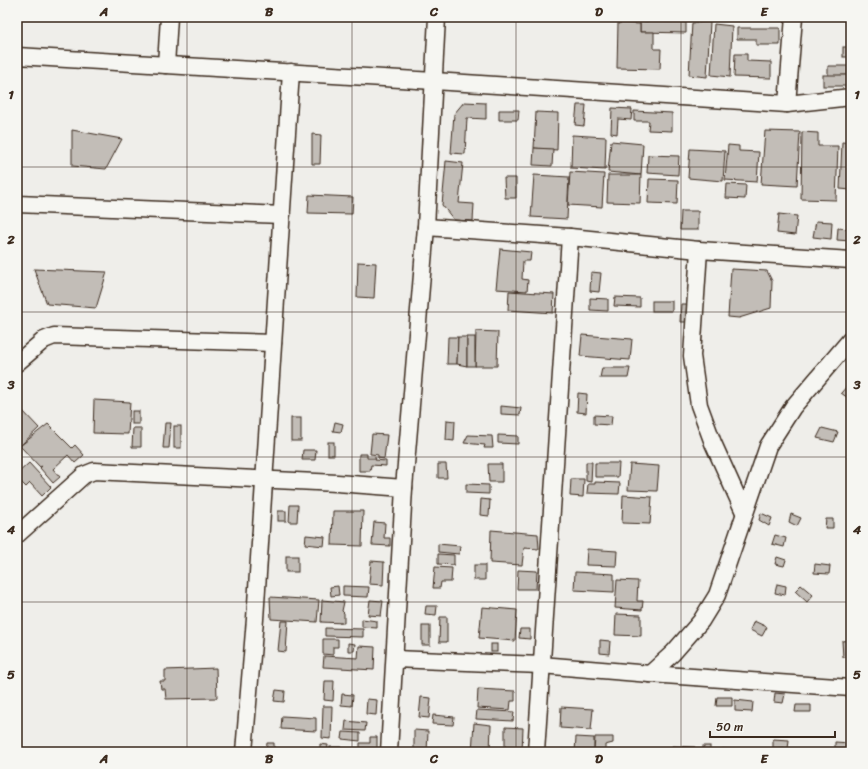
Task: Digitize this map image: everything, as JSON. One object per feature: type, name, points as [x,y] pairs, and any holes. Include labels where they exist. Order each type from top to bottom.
[{"type":"street","points":[[166,65],[169,17]]},
{"type":"street","points":[[389,752],[404,488],[426,227],[437,17]]},
{"type":"street","points":[[787,104],[794,17]]},
{"type":"street","points":[[17,56],[787,104],[851,97]]},
{"type":"street","points":[[244,752],[255,619],[291,72]]},
{"type":"street","points":[[17,204],[282,215]]},
{"type":"street","points":[[426,227],[570,237],[699,250],[851,260]]},
{"type":"street","points":[[536,752],[570,237]]},
{"type":"street","points":[[699,250],[692,356],[699,405],[713,443],[744,512]]},
{"type":"street","points":[[17,363],[44,340],[54,336],[274,343]]},
{"type":"street","points":[[650,674],[673,653],[701,621],[709,608],[716,595],[768,446],[793,407],[851,339]]},
{"type":"street","points":[[17,535],[84,475],[94,471],[264,479],[404,488]]},
{"type":"street","points":[[395,658],[542,665],[851,688]]},
{"type":"building","points":[[653,17],[679,17],[679,22],[653,20]]},
{"type":"building","points":[[640,21],[686,22],[686,33],[640,32]]},
{"type":"building","points":[[710,22],[707,77],[689,75],[692,23]]},
{"type":"building","points":[[618,23],[640,24],[640,32],[654,32],[654,49],[661,49],[660,69],[617,68]]},
{"type":"building","points":[[714,24],[732,26],[730,77],[711,75]]},
{"type":"building","points":[[737,28],[780,28],[780,45],[756,45],[756,39],[737,39]]},
{"type":"building","points":[[843,47],[851,47],[851,57],[843,57]]},
{"type":"building","points":[[735,54],[747,54],[747,61],[771,62],[771,78],[734,77]]},
{"type":"building","points":[[828,66],[848,66],[848,75],[828,76]]},
{"type":"building","points":[[823,75],[851,75],[851,86],[823,86]]},
{"type":"building","points":[[464,102],[486,103],[486,119],[467,118],[465,154],[451,153],[454,114]]},
{"type":"building","points":[[577,105],[586,105],[584,126],[575,125]]},
{"type":"building","points":[[612,108],[632,109],[631,120],[618,119],[617,134],[611,133]]},
{"type":"building","points":[[499,110],[519,110],[518,120],[499,120]]},
{"type":"building","points":[[634,111],[672,113],[672,131],[648,130],[649,121],[634,121]]},
{"type":"building","points":[[536,112],[558,113],[557,150],[534,148]]},
{"type":"building","points":[[72,130],[122,139],[106,169],[72,166]]},
{"type":"building","points":[[765,131],[800,132],[797,186],[761,184]]},
{"type":"building","points":[[802,132],[818,133],[818,146],[838,146],[836,200],[801,199]]},
{"type":"building","points":[[312,134],[321,135],[320,164],[312,164]]},
{"type":"building","points":[[572,135],[606,137],[605,170],[571,168]]},
{"type":"building","points":[[611,141],[643,144],[641,175],[608,172]]},
{"type":"building","points":[[842,142],[851,143],[851,190],[840,189]]},
{"type":"building","points":[[728,145],[739,146],[739,151],[759,152],[757,182],[725,180]]},
{"type":"building","points":[[534,148],[553,149],[552,166],[533,165]]},
{"type":"building","points":[[690,149],[725,151],[723,181],[688,178]]},
{"type":"building","points":[[648,155],[679,156],[678,175],[647,173]]},
{"type":"building","points":[[446,161],[463,163],[459,203],[474,204],[473,221],[454,220],[442,205]]},
{"type":"building","points":[[570,172],[604,174],[602,207],[568,205]]},
{"type":"building","points":[[534,175],[569,177],[567,219],[531,217]]},
{"type":"building","points":[[608,175],[641,175],[640,203],[607,202]]},
{"type":"building","points":[[504,178],[516,178],[516,198],[505,198]]},
{"type":"building","points":[[649,179],[678,180],[677,204],[648,203]]},
{"type":"building","points":[[727,184],[746,185],[745,199],[726,198]]},
{"type":"building","points":[[309,195],[353,197],[352,214],[308,213]]},
{"type":"building","points":[[681,211],[698,211],[698,230],[680,230]]},
{"type":"building","points":[[779,214],[797,216],[795,235],[777,233]]},
{"type":"building","points":[[816,221],[832,222],[831,239],[813,237]]},
{"type":"building","points":[[838,228],[851,229],[851,241],[837,240]]},
{"type":"building","points":[[500,249],[531,252],[530,261],[523,261],[522,279],[528,280],[527,291],[496,289]]},
{"type":"building","points":[[358,262],[376,263],[374,298],[357,297]]},
{"type":"building","points":[[34,269],[107,272],[96,308],[47,304]]},
{"type":"building","points":[[731,269],[767,271],[772,281],[771,308],[739,318],[728,317]]},
{"type":"building","points":[[591,272],[601,273],[599,292],[590,291]]},
{"type":"building","points":[[509,291],[554,294],[553,313],[508,310]]},
{"type":"building","points":[[615,297],[640,298],[640,307],[614,306]]},
{"type":"building","points":[[590,298],[608,299],[608,311],[590,310]]},
{"type":"building","points":[[652,301],[672,301],[672,311],[652,311]]},
{"type":"building","points":[[681,304],[690,304],[689,322],[680,322]]},
{"type":"building","points":[[476,331],[498,332],[497,366],[475,366]]},
{"type":"building","points":[[582,335],[632,339],[630,360],[580,356]]},
{"type":"building","points":[[448,337],[458,337],[457,364],[447,364]]},
{"type":"building","points":[[458,337],[467,337],[467,366],[457,364]]},
{"type":"building","points":[[467,337],[475,337],[475,366],[467,366]]},
{"type":"building","points":[[602,368],[630,368],[628,378],[600,378]]},
{"type":"building","points":[[848,385],[851,387],[851,400],[841,393]]},
{"type":"building","points":[[578,393],[587,394],[586,413],[577,412]]},
{"type":"building","points":[[94,400],[130,402],[128,434],[93,433]]},
{"type":"building","points":[[501,406],[521,408],[520,415],[501,414]]},
{"type":"building","points":[[21,409],[39,428],[21,445],[17,441],[17,426],[22,421],[17,416],[17,413]]},
{"type":"building","points":[[132,411],[139,411],[139,424],[132,424]]},
{"type":"building","points":[[594,415],[612,416],[611,425],[594,424]]},
{"type":"building","points":[[291,418],[301,418],[301,441],[291,441]]},
{"type":"building","points":[[447,420],[455,421],[454,441],[446,440]]},
{"type":"building","points":[[335,422],[343,424],[341,432],[333,431]]},
{"type":"building","points":[[165,423],[171,423],[169,448],[163,448]]},
{"type":"building","points":[[48,424],[72,448],[75,445],[84,455],[75,463],[68,455],[53,469],[60,477],[53,483],[40,468],[42,466],[40,467],[20,446]]},
{"type":"building","points":[[174,426],[181,426],[181,448],[174,448]]},
{"type":"building","points":[[133,428],[141,428],[141,447],[132,447]]},
{"type":"building","points":[[822,428],[838,432],[834,442],[817,438]]},
{"type":"building","points":[[372,434],[387,435],[384,459],[378,458],[378,455],[370,454]]},
{"type":"building","points":[[468,435],[492,436],[493,448],[484,448],[485,445],[464,443]]},
{"type":"building","points":[[498,435],[518,436],[518,444],[498,443]]},
{"type":"building","points":[[328,442],[334,442],[334,455],[328,455]]},
{"type":"building","points":[[303,450],[316,450],[315,460],[302,460]]},
{"type":"building","points":[[359,454],[367,454],[367,458],[376,458],[375,460],[386,461],[386,466],[371,465],[370,471],[359,471]]},
{"type":"building","points":[[586,462],[592,462],[591,482],[586,481]]},
{"type":"building","points":[[29,463],[51,487],[42,496],[30,483],[26,487],[17,478],[17,474]]},
{"type":"building","points":[[595,463],[619,463],[618,477],[595,477]]},
{"type":"building","points":[[438,464],[446,464],[447,478],[438,478]]},
{"type":"building","points":[[488,464],[502,464],[502,482],[489,482]]},
{"type":"building","points":[[630,464],[659,466],[657,491],[628,490]]},
{"type":"building","points":[[571,479],[584,479],[583,497],[570,496]]},
{"type":"building","points":[[595,482],[620,483],[619,494],[587,493],[588,484],[595,484]]},
{"type":"building","points":[[466,484],[489,485],[489,494],[466,493]]},
{"type":"building","points":[[623,495],[652,497],[650,524],[622,523]]},
{"type":"building","points":[[481,499],[490,500],[489,516],[480,515]]},
{"type":"building","points":[[290,505],[298,505],[297,522],[289,522]]},
{"type":"building","points":[[278,511],[286,511],[286,521],[278,521]]},
{"type":"building","points":[[333,511],[363,511],[362,546],[332,545]]},
{"type":"building","points":[[761,513],[772,518],[769,526],[759,520]]},
{"type":"building","points":[[791,514],[801,518],[797,526],[789,522]]},
{"type":"building","points":[[826,519],[833,519],[833,528],[825,528]]},
{"type":"building","points":[[374,522],[385,523],[384,538],[390,538],[390,546],[372,545]]},
{"type":"building","points":[[491,530],[538,534],[539,549],[524,548],[522,565],[490,563]]},
{"type":"building","points":[[306,535],[325,537],[324,546],[305,544]]},
{"type":"building","points":[[775,535],[786,538],[784,547],[772,544]]},
{"type":"building","points":[[438,544],[460,546],[459,554],[438,552]]},
{"type":"building","points":[[587,549],[617,551],[616,566],[586,565]]},
{"type":"building","points":[[438,554],[454,555],[454,565],[438,564]]},
{"type":"building","points":[[286,556],[298,556],[298,572],[286,572]]},
{"type":"building","points":[[777,557],[786,560],[784,566],[775,564]]},
{"type":"building","points":[[371,561],[384,562],[383,585],[369,584]]},
{"type":"building","points":[[815,564],[830,566],[829,574],[814,573]]},
{"type":"building","points":[[474,565],[485,565],[485,580],[474,580]]},
{"type":"building","points":[[435,567],[452,568],[451,582],[441,582],[440,588],[433,588]]},
{"type":"building","points":[[518,570],[537,571],[536,589],[517,589]]},
{"type":"building","points":[[575,572],[614,574],[614,592],[574,590]]},
{"type":"building","points":[[617,580],[638,581],[637,601],[643,601],[642,610],[615,608]]},
{"type":"building","points":[[777,584],[786,586],[785,595],[775,593]]},
{"type":"building","points":[[801,585],[813,595],[807,602],[795,591]]},
{"type":"building","points":[[338,586],[339,595],[331,596],[330,587]]},
{"type":"building","points":[[343,586],[369,587],[368,597],[343,596]]},
{"type":"building","points":[[270,597],[319,600],[317,622],[271,619]]},
{"type":"building","points":[[322,600],[344,602],[342,611],[344,613],[344,623],[321,622]]},
{"type":"building","points":[[370,600],[383,601],[381,616],[368,615]]},
{"type":"building","points":[[426,606],[437,606],[436,615],[425,614]]},
{"type":"building","points":[[482,607],[517,610],[515,641],[479,638]]},
{"type":"building","points":[[616,614],[641,615],[641,636],[615,635]]},
{"type":"building","points":[[440,617],[447,617],[447,642],[439,642]]},
{"type":"building","points":[[362,619],[377,621],[377,628],[362,627]]},
{"type":"building","points":[[281,621],[288,621],[286,652],[278,651]]},
{"type":"building","points":[[754,621],[767,627],[762,636],[750,630]]},
{"type":"building","points":[[422,626],[430,626],[430,645],[422,645]]},
{"type":"building","points":[[325,628],[363,629],[363,637],[325,636]]},
{"type":"building","points":[[520,629],[530,629],[530,639],[519,638]]},
{"type":"building","points":[[323,639],[338,639],[338,647],[333,647],[333,655],[323,654]]},
{"type":"building","points":[[600,640],[610,641],[609,654],[600,653]]},
{"type":"building","points":[[851,640],[851,664],[849,664],[848,657],[843,657],[842,641]]},
{"type":"building","points":[[348,643],[355,644],[354,651],[348,651]]},
{"type":"building","points":[[491,644],[497,644],[497,652],[491,652]]},
{"type":"building","points":[[359,646],[375,647],[374,670],[323,667],[324,656],[358,658]]},
{"type":"building","points":[[216,668],[217,698],[166,699],[165,689],[161,689],[160,681],[165,681],[165,670]]},
{"type":"building","points":[[325,681],[334,681],[333,701],[324,700]]},
{"type":"building","points":[[478,689],[515,691],[515,701],[511,701],[510,710],[477,708]]},
{"type":"building","points":[[276,690],[285,691],[284,702],[274,701]]},
{"type":"building","points":[[775,693],[785,694],[783,703],[774,702]]},
{"type":"building","points":[[342,694],[353,695],[352,706],[341,705]]},
{"type":"building","points":[[421,697],[431,698],[429,718],[419,717]]},
{"type":"building","points":[[717,697],[732,697],[732,706],[716,706]]},
{"type":"building","points":[[367,699],[377,700],[376,715],[366,714]]},
{"type":"building","points":[[735,700],[753,702],[752,712],[735,711]]},
{"type":"building","points":[[796,705],[811,705],[811,712],[795,712]]},
{"type":"building","points":[[323,706],[332,706],[331,739],[322,738]]},
{"type":"building","points":[[561,707],[593,709],[591,730],[560,728]]},
{"type":"building","points":[[477,710],[514,712],[513,721],[476,719]]},
{"type":"building","points":[[433,715],[454,717],[453,725],[432,724]]},
{"type":"building","points":[[282,716],[316,718],[316,731],[281,729]]},
{"type":"building","points":[[346,721],[366,723],[365,731],[345,730]]},
{"type":"building","points":[[474,723],[491,725],[490,752],[472,752]]},
{"type":"building","points":[[505,727],[523,728],[522,752],[505,751]]},
{"type":"building","points":[[414,730],[428,731],[427,752],[414,752]]},
{"type":"building","points":[[343,732],[360,733],[360,741],[342,739]]},
{"type":"building","points":[[370,737],[377,737],[377,752],[360,752],[360,743],[370,743]]},
{"type":"building","points":[[576,737],[594,738],[594,752],[575,752]]},
{"type":"building","points":[[595,737],[613,737],[613,743],[605,745],[605,752],[594,752]]},
{"type":"building","points":[[773,739],[789,740],[788,749],[773,748]]},
{"type":"building","points":[[835,742],[850,743],[850,752],[835,752]]},
{"type":"building","points":[[267,743],[274,743],[274,752],[266,752]]},
{"type":"building","points":[[320,744],[328,745],[327,752],[320,752]]},
{"type":"building","points":[[672,746],[695,747],[695,752],[672,752]]},
{"type":"building","points":[[703,746],[710,746],[710,752],[703,752]]},
{"type":"building","points":[[330,747],[341,747],[341,752],[330,752]]},
{"type":"building","points":[[722,749],[740,750],[740,752],[721,752]]}]
